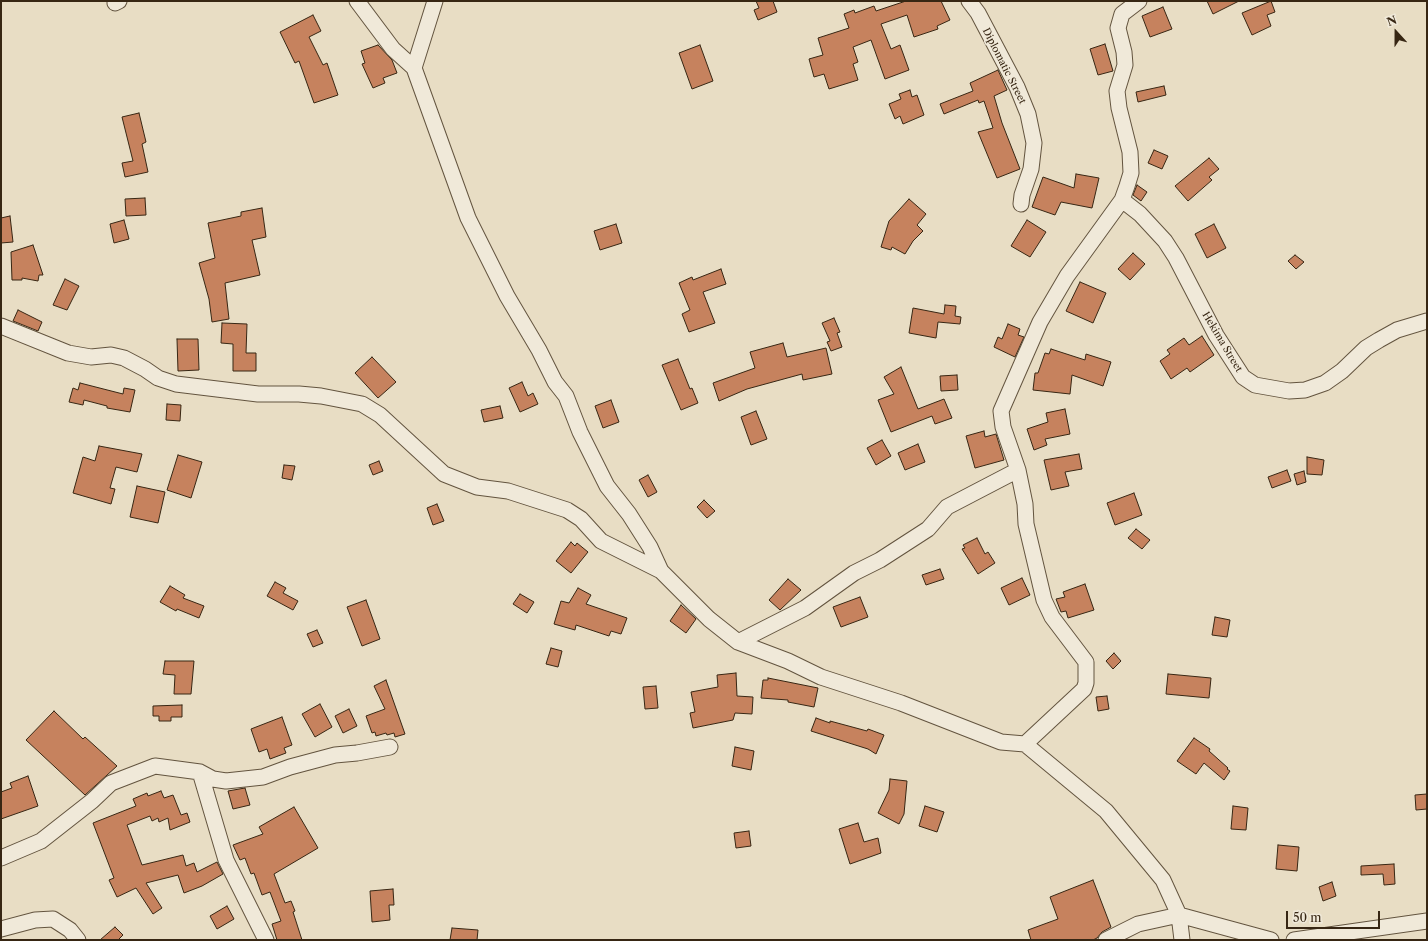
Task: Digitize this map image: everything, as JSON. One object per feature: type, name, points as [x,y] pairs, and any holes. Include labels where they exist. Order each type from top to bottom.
[{"type":"street","points":[[357,1],[393,49],[414,68],[468,218],[507,296],[539,350],[555,382],[566,396],[580,432],[607,486],[629,514],[650,547],[662,571],[710,619],[738,642],[788,661],[821,677],[901,703],[1001,742],[1025,744],[1106,811],[1163,880],[1179,915],[1182,940]]},
{"type":"street","points":[[414,68],[435,1]]},
{"type":"street","name":"Diplomatic Street","points":[[969,1],[978,13],[1017,87],[1028,114],[1034,143],[1032,169],[1022,195],[1021,204]]},
{"type":"street","points":[[1025,744],[1084,690],[1086,662],[1052,617],[1044,600],[1026,524],[1018,470],[1003,427],[1001,412],[1040,322],[1067,276],[1122,200],[1131,173],[1130,152],[1119,108],[1117,91],[1125,65],[1124,52],[1118,28],[1122,14],[1139,1]]},
{"type":"street","name":"Hekima Street","points":[[1122,200],[1140,214],[1165,241],[1176,258],[1216,335],[1243,377],[1255,385],[1289,391],[1306,390],[1325,383],[1342,371],[1366,348],[1397,330],[1427,321]]},
{"type":"street","points":[[1,326],[55,349],[73,354],[91,357],[111,355],[124,358],[158,378],[176,384],[258,394],[299,394],[320,396],[362,404],[380,416],[444,474],[477,487],[508,491],[567,510],[581,519],[601,541],[662,571]]},
{"type":"street","points":[[738,642],[805,608],[854,573],[880,560],[928,529],[947,507],[1018,470]]},
{"type":"street","points":[[1,858],[41,841],[92,801],[110,783],[155,766],[200,772],[213,779],[226,781],[264,777],[290,767],[335,755],[390,747]]},
{"type":"street","points":[[200,772],[226,860],[266,940]]},
{"type":"street","points":[[1106,940],[1138,924],[1179,915],[1271,940]]},
{"type":"street","points":[[1,929],[35,920],[53,919],[70,930],[78,940]]},
{"type":"street","points":[[1294,940],[1427,921]]},
{"type":"building","points":[[756,1],[773,1],[777,12],[758,20],[754,10],[759,8]]},
{"type":"building","points":[[906,1],[941,1],[950,20],[937,26],[938,29],[914,37],[907,15],[881,24],[891,49],[900,45],[909,70],[885,79],[871,40],[853,47],[858,62],[853,64],[858,80],[829,89],[824,74],[814,77],[809,59],[823,55],[818,38],[849,28],[844,14],[854,10],[855,13],[874,6],[876,11]]},
{"type":"building","points":[[1207,1],[1239,1],[1213,14]]},
{"type":"building","points":[[1271,1],[1275,12],[1267,15],[1271,26],[1252,35],[1242,13]]},
{"type":"building","points":[[1163,7],[1172,29],[1150,37],[1142,16]]},
{"type":"building","points":[[313,15],[321,31],[309,37],[323,65],[327,63],[338,95],[314,103],[299,61],[295,63],[280,32]]},
{"type":"building","points":[[1105,44],[1113,71],[1098,75],[1090,49]]},
{"type":"building","points":[[378,45],[392,60],[397,73],[383,78],[385,83],[373,88],[362,64],[365,63],[361,51]]},
{"type":"building","points":[[700,45],[713,81],[692,89],[679,53]]},
{"type":"building","points":[[998,70],[1007,90],[994,96],[1002,123],[1020,169],[997,178],[978,132],[993,128],[984,101],[979,103],[978,100],[944,114],[940,104],[973,91],[970,83]]},
{"type":"building","points":[[1164,86],[1166,95],[1138,102],[1136,92]]},
{"type":"building","points":[[910,90],[912,97],[917,95],[924,115],[903,124],[900,116],[895,119],[889,104],[901,99],[899,94]]},
{"type":"building","points":[[139,113],[146,142],[142,144],[148,172],[125,177],[122,163],[133,161],[122,117]]},
{"type":"building","points":[[1154,150],[1168,156],[1162,169],[1148,163]]},
{"type":"building","points":[[1209,158],[1219,169],[1209,177],[1212,180],[1188,201],[1175,186]]},
{"type":"building","points":[[1076,174],[1099,178],[1092,208],[1061,202],[1055,215],[1032,207],[1043,177],[1074,188]]},
{"type":"building","points":[[1137,185],[1147,192],[1141,201],[1133,195]]},
{"type":"building","points":[[145,198],[146,215],[126,216],[125,199]]},
{"type":"building","points":[[909,199],[926,214],[917,225],[923,231],[913,241],[905,254],[892,247],[891,250],[881,247],[889,221]]},
{"type":"building","points":[[262,208],[266,237],[252,240],[260,275],[225,283],[229,319],[212,322],[209,299],[199,263],[215,258],[208,223],[241,216],[241,212]]},
{"type":"building","points":[[10,216],[13,242],[1,243],[1,218]]},
{"type":"building","points":[[124,220],[129,239],[114,243],[110,224]]},
{"type":"building","points":[[1027,220],[1046,232],[1030,257],[1011,246]]},
{"type":"building","points":[[616,224],[622,243],[600,250],[594,231]]},
{"type":"building","points":[[1214,224],[1226,248],[1207,258],[1195,234]]},
{"type":"building","points":[[33,245],[43,275],[39,275],[38,281],[22,278],[22,280],[12,280],[11,252]]},
{"type":"building","points":[[1133,253],[1145,264],[1130,280],[1118,269]]},
{"type":"building","points":[[1295,255],[1304,262],[1296,269],[1288,261]]},
{"type":"building","points":[[721,269],[726,284],[703,292],[715,323],[689,332],[682,314],[690,310],[679,283],[692,277],[693,280]]},
{"type":"building","points":[[65,279],[79,286],[67,310],[53,305]]},
{"type":"building","points":[[1080,282],[1106,293],[1093,323],[1066,311]]},
{"type":"building","points":[[945,305],[956,306],[955,316],[961,317],[960,324],[938,322],[936,338],[909,333],[913,308],[944,314]]},
{"type":"building","points":[[18,310],[42,322],[38,331],[13,321]]},
{"type":"building","points":[[834,318],[840,332],[837,333],[842,347],[831,351],[827,342],[830,341],[822,323]]},
{"type":"building","points":[[222,323],[247,324],[246,353],[256,353],[256,371],[233,371],[233,344],[221,343]]},
{"type":"building","points":[[1008,324],[1020,329],[1018,335],[1024,337],[1015,357],[994,347],[998,337],[1002,339]]},
{"type":"building","points":[[1202,336],[1214,355],[1190,372],[1187,368],[1171,379],[1160,361],[1170,354],[1167,350],[1184,338],[1189,345]]},
{"type":"building","points":[[177,339],[198,339],[199,370],[178,371]]},
{"type":"building","points":[[783,343],[787,357],[826,348],[832,374],[803,380],[802,374],[747,389],[719,401],[713,383],[755,368],[750,352]]},
{"type":"building","points":[[1051,349],[1085,360],[1086,354],[1111,362],[1103,386],[1072,375],[1070,394],[1033,390],[1035,373],[1038,373],[1045,353],[1049,354]]},
{"type":"building","points":[[372,357],[396,382],[378,398],[355,373]]},
{"type":"building","points":[[678,359],[690,389],[692,388],[698,403],[681,410],[662,365]]},
{"type":"building","points":[[901,367],[918,409],[944,399],[952,418],[935,424],[932,416],[891,432],[878,400],[894,394],[884,377]]},
{"type":"building","points":[[957,375],[958,390],[941,391],[940,376]]},
{"type":"building","points":[[522,382],[528,396],[533,393],[538,404],[520,412],[509,388]]},
{"type":"building","points":[[80,383],[123,394],[124,388],[135,390],[130,412],[107,408],[107,406],[84,400],[83,405],[69,402],[73,388],[78,390]]},
{"type":"building","points":[[611,400],[619,422],[603,428],[595,406]]},
{"type":"building","points":[[167,404],[181,405],[180,421],[166,420]]},
{"type":"building","points":[[500,406],[503,418],[484,422],[481,410]]},
{"type":"building","points":[[1065,409],[1070,434],[1045,439],[1047,445],[1034,450],[1027,429],[1048,422],[1046,413]]},
{"type":"building","points":[[756,411],[767,439],[751,445],[741,417]]},
{"type":"building","points":[[984,431],[985,437],[996,434],[1004,460],[975,468],[966,436]]},
{"type":"building","points":[[882,440],[891,456],[876,465],[867,448]]},
{"type":"building","points":[[918,444],[925,462],[905,470],[898,453]]},
{"type":"building","points":[[99,446],[142,454],[137,472],[116,467],[110,488],[115,489],[111,504],[73,493],[83,457],[95,461]]},
{"type":"building","points":[[1079,454],[1082,469],[1065,472],[1069,486],[1051,490],[1044,460]]},
{"type":"building","points":[[178,455],[202,462],[191,498],[167,490]]},
{"type":"building","points":[[1307,457],[1324,460],[1322,475],[1307,474]]},
{"type":"building","points":[[379,461],[383,471],[373,475],[369,465]]},
{"type":"building","points":[[284,465],[295,466],[292,480],[282,478]]},
{"type":"building","points":[[1287,470],[1291,481],[1272,488],[1268,477]]},
{"type":"building","points":[[1304,471],[1306,482],[1297,485],[1294,474]]},
{"type":"building","points":[[648,475],[657,492],[648,497],[639,480]]},
{"type":"building","points":[[137,486],[165,492],[158,523],[130,517]]},
{"type":"building","points":[[1134,493],[1142,515],[1115,525],[1107,503]]},
{"type":"building","points":[[704,500],[715,511],[707,518],[697,507]]},
{"type":"building","points":[[437,504],[444,521],[433,525],[427,508]]},
{"type":"building","points":[[1136,529],[1150,540],[1142,549],[1128,538]]},
{"type":"building","points":[[977,538],[985,554],[988,552],[995,563],[978,574],[962,549],[965,548],[963,545]]},
{"type":"building","points":[[571,542],[575,546],[577,543],[588,552],[571,573],[556,561]]},
{"type":"building","points":[[940,569],[944,579],[926,585],[922,575]]},
{"type":"building","points":[[1022,578],[1030,595],[1009,605],[1001,588]]},
{"type":"building","points":[[788,579],[801,590],[780,610],[769,600]]},
{"type":"building","points":[[275,582],[286,588],[283,593],[298,601],[293,610],[267,596]]},
{"type":"building","points":[[1085,584],[1094,610],[1068,618],[1066,611],[1061,612],[1056,599],[1065,597],[1063,592]]},
{"type":"building","points":[[170,586],[185,595],[183,598],[204,606],[199,618],[177,609],[176,611],[160,602]]},
{"type":"building","points":[[578,588],[591,595],[586,604],[627,618],[621,634],[611,631],[609,636],[576,625],[575,630],[554,624],[561,601],[569,603]]},
{"type":"building","points":[[520,594],[534,602],[527,613],[513,604]]},
{"type":"building","points":[[860,597],[868,617],[841,627],[833,607]]},
{"type":"building","points":[[366,600],[380,639],[362,646],[347,607]]},
{"type":"building","points":[[681,605],[696,619],[686,633],[670,621]]},
{"type":"building","points":[[1215,617],[1230,620],[1227,637],[1212,635]]},
{"type":"building","points":[[317,630],[323,643],[313,647],[307,634]]},
{"type":"building","points":[[551,648],[562,651],[558,667],[546,664]]},
{"type":"building","points":[[1114,653],[1121,661],[1113,669],[1106,661]]},
{"type":"building","points":[[165,661],[194,661],[191,694],[174,694],[175,675],[163,674]]},
{"type":"building","points":[[736,673],[737,696],[753,697],[752,714],[735,713],[733,720],[693,728],[690,713],[695,712],[691,692],[718,687],[717,675]]},
{"type":"building","points":[[1168,674],[1211,678],[1209,698],[1166,694]]},
{"type":"building","points":[[768,678],[818,688],[814,707],[788,702],[788,700],[761,698],[763,680],[768,680]]},
{"type":"building","points":[[386,680],[405,734],[395,737],[394,733],[387,735],[386,733],[376,736],[375,732],[372,733],[366,716],[385,709],[374,686]]},
{"type":"building","points":[[656,686],[658,708],[645,709],[643,687]]},
{"type":"building","points":[[1107,696],[1109,709],[1098,711],[1096,697]]},
{"type":"building","points":[[320,704],[332,727],[315,737],[302,714]]},
{"type":"building","points":[[182,705],[182,717],[171,717],[171,721],[159,721],[159,716],[153,716],[153,706]]},
{"type":"building","points":[[349,709],[357,726],[343,733],[335,716]]},
{"type":"building","points":[[54,711],[83,739],[85,737],[117,766],[85,795],[26,740]]},
{"type":"building","points":[[282,717],[292,745],[284,748],[286,753],[270,759],[267,749],[259,752],[251,729]]},
{"type":"building","points":[[816,718],[830,723],[830,721],[867,731],[868,729],[884,735],[876,754],[868,749],[811,731]]},
{"type":"building","points":[[1194,738],[1210,749],[1209,751],[1228,768],[1227,769],[1230,771],[1224,780],[1204,763],[1196,774],[1177,761]]},
{"type":"building","points":[[735,747],[754,751],[751,770],[732,766]]},
{"type":"building","points":[[28,776],[38,806],[1,819],[1,792],[12,788],[10,783]]},
{"type":"building","points":[[890,779],[907,781],[904,814],[899,824],[878,813],[889,790]]},
{"type":"building","points":[[245,788],[250,805],[233,809],[228,791]]},
{"type":"building","points":[[161,791],[164,798],[173,795],[181,815],[187,813],[190,822],[170,830],[168,818],[159,822],[158,818],[152,821],[150,816],[127,825],[142,865],[183,855],[186,866],[194,863],[197,872],[217,862],[223,874],[202,886],[184,893],[178,875],[146,883],[162,908],[153,914],[136,888],[117,897],[109,880],[114,878],[93,823],[136,806],[133,799],[147,793],[148,796]]},
{"type":"building","points":[[1427,794],[1427,809],[1416,810],[1415,795]]},
{"type":"building","points":[[925,806],[944,812],[937,832],[919,826]]},
{"type":"building","points":[[1233,806],[1248,808],[1246,830],[1231,829]]},
{"type":"building","points":[[294,807],[318,848],[274,874],[285,903],[291,901],[302,940],[277,940],[272,924],[281,921],[270,892],[262,895],[254,873],[251,874],[245,858],[240,860],[233,845],[263,834],[259,827]]},
{"type":"building","points":[[858,823],[864,842],[878,838],[881,853],[850,864],[839,829]]},
{"type":"building","points":[[749,831],[751,846],[736,848],[734,833]]},
{"type":"building","points":[[1278,845],[1299,847],[1297,871],[1276,869]]},
{"type":"building","points":[[1394,864],[1395,884],[1384,885],[1383,874],[1361,875],[1361,866]]},
{"type":"building","points":[[1093,880],[1111,927],[1102,932],[1093,940],[1031,940],[1028,930],[1058,919],[1050,897]]},
{"type":"building","points":[[1332,882],[1336,896],[1323,901],[1319,887]]},
{"type":"building","points":[[393,889],[394,905],[389,905],[390,920],[372,922],[370,891]]},
{"type":"building","points":[[227,906],[234,919],[217,929],[210,916]]},
{"type":"building","points":[[115,927],[123,935],[118,940],[100,940]]},
{"type":"building","points":[[452,928],[478,930],[477,940],[450,940]]}]
